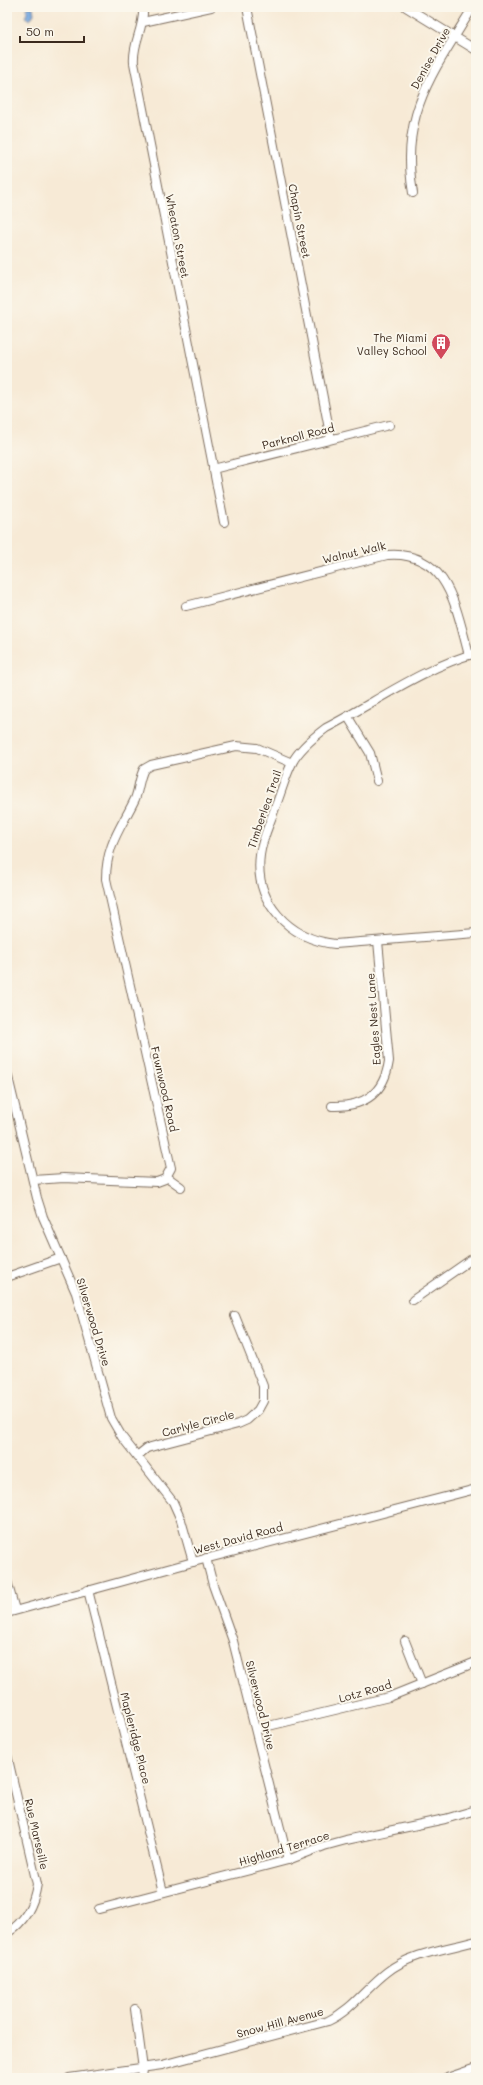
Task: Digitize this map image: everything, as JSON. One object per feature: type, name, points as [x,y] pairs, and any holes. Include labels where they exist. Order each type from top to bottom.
[{"type":"street","name":"Wheaton Street","points":[[143,7],[143,22],[134,48],[134,63],[224,522]]},
{"type":"street","points":[[143,22],[211,7]]},
{"type":"street","name":"Chapin Street","points":[[247,7],[331,439]]},
{"type":"street","points":[[406,7],[476,50]]},
{"type":"street","name":"Denise Drive","points":[[413,193],[409,162],[412,125],[426,86],[454,36],[473,7]]},
{"type":"street","name":"Parknoll Road","points":[[213,469],[389,425]]},
{"type":"street","name":"Walnut Walk","points":[[186,606],[387,555],[406,555],[428,564],[444,580],[451,592],[473,654]]},
{"type":"street","name":"Timberlea Trail","points":[[473,654],[418,676],[315,737],[292,763],[262,844],[260,855],[261,883],[267,901],[284,923],[309,939],[335,944],[476,933]]},
{"type":"street","points":[[348,717],[370,753],[377,781]]},
{"type":"street","name":"Fawnwood Road","points":[[167,1178],[171,1168],[171,1163],[107,892],[106,873],[109,851],[113,838],[135,798],[141,775],[147,766],[224,747],[236,746],[256,748],[292,763]]},
{"type":"street","name":"Eagles Nest Lane","points":[[332,1106],[345,1107],[365,1100],[378,1090],[387,1071],[389,1061],[378,941]]},
{"type":"street","name":"Silverwood Drive","points":[[7,1073],[43,1217],[81,1309],[111,1418],[122,1438],[166,1491],[175,1506],[193,1562]]},
{"type":"street","points":[[33,1180],[44,1178],[64,1178],[157,1182],[167,1178],[180,1187]]},
{"type":"street","points":[[413,1300],[476,1256]]},
{"type":"street","points":[[7,1277],[61,1258]]},
{"type":"street","name":"Carlyle Circle","points":[[137,1456],[147,1448],[247,1420],[258,1410],[263,1401],[263,1386],[234,1316]]},
{"type":"street","name":"West David Road","points":[[7,1613],[206,1558],[476,1489]]},
{"type":"street","name":"Silverwood Drive","points":[[206,1558],[213,1585],[234,1641],[288,1860]]},
{"type":"street","points":[[7,1581],[15,1610]]},
{"type":"street","name":"Mapleridge Place","points":[[88,1590],[163,1892]]},
{"type":"street","points":[[404,1641],[422,1684]]},
{"type":"street","name":"Lotz Road","points":[[256,1729],[368,1704],[476,1662]]},
{"type":"street","name":"Rue Marseille","points":[[7,1755],[36,1884],[35,1892],[24,1918],[18,1926],[7,1933]]},
{"type":"street","name":"Highland Terrace","points":[[99,1909],[288,1860],[324,1846],[476,1810]]},
{"type":"street","name":"Snow Hill Avenue","points":[[69,2078],[143,2074],[328,2021],[345,2012],[378,1979],[394,1966],[420,1956],[476,1941]]},
{"type":"street","points":[[135,2009],[143,2074]]},
{"type":"street","points":[[447,2078],[458,2076],[476,2068]]},
{"type":"water","points":[[27,7],[33,7],[34,14],[30,20],[25,17]]},
{"type":"place","name":"The Miami Valley School","points":[[441,360]]}]
